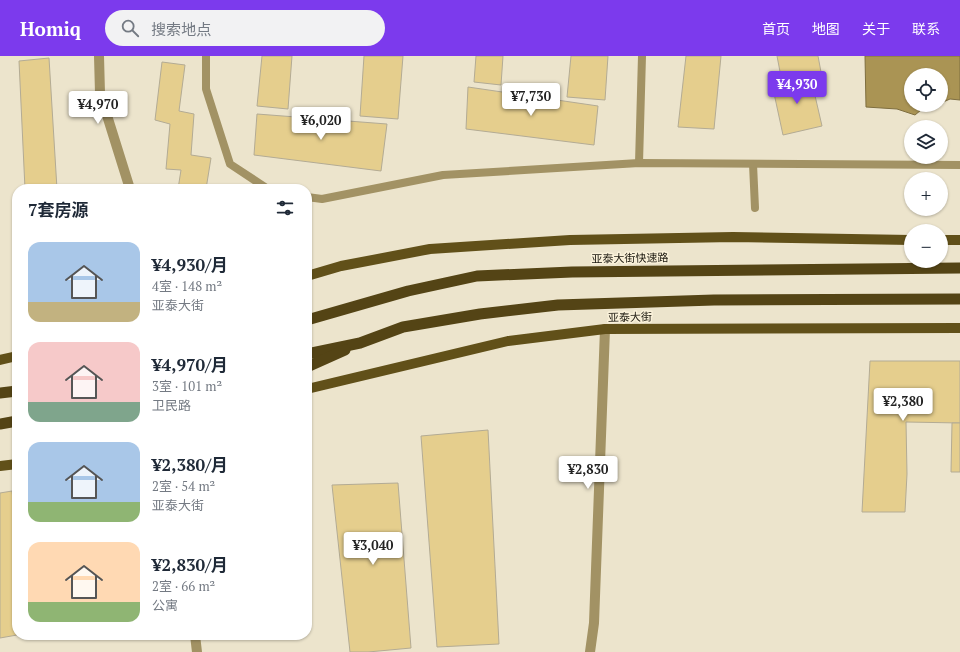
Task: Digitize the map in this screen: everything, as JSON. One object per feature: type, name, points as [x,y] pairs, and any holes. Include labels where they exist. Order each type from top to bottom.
[{"type":"highway","name":"亚泰大街快速路","points":[[312,319],[408,291],[477,276],[572,272],[960,268]]},
{"type":"highway","points":[[312,365],[360,343],[403,327],[480,314],[558,305],[714,300],[960,299]]},
{"type":"highway","points":[[312,353],[360,343]]},
{"type":"highway","points":[[0,393],[12,392]]},
{"type":"highway","points":[[0,424],[12,422]]},
{"type":"main road","points":[[312,275],[341,266],[430,249],[570,240],[733,237],[904,240]]},
{"type":"main road","points":[[948,240],[960,240]]},
{"type":"main road","name":"亚泰大街","points":[[312,388],[508,341],[605,329],[960,328]]},
{"type":"main road","points":[[0,360],[12,357]]},
{"type":"main road","points":[[0,466],[12,465]]},
{"type":"street","points":[[98,56],[100,93],[128,184]]},
{"type":"street","points":[[590,652],[594,623],[605,329]]},
{"type":"street","points":[[196,640],[197,652]]},
{"type":"lane","points":[[206,56],[206,89],[230,164],[260,184]]},
{"type":"lane","points":[[639,163],[642,56]]},
{"type":"lane","points":[[312,198],[322,199],[443,175],[639,163],[960,165]]},
{"type":"lane","points":[[753,164],[755,208]]},
{"type":"shaded area","points":[[865,56],[960,56],[960,100],[948,100],[948,68],[904,68],[904,111],[897,109],[866,107]]},
{"type":"shaded area","points":[[906,112],[919,112],[915,115]]},
{"type":"building","points":[[262,56],[292,56],[288,109],[257,106]]},
{"type":"building","points":[[364,56],[403,56],[398,119],[360,116]]},
{"type":"building","points":[[476,56],[503,56],[501,85],[474,82]]},
{"type":"building","points":[[571,56],[608,56],[605,100],[567,97]]},
{"type":"building","points":[[686,56],[721,56],[714,129],[678,127]]},
{"type":"building","points":[[777,56],[818,56],[821,72],[782,82]]},
{"type":"building","points":[[49,58],[57,184],[25,184],[19,61]]},
{"type":"building","points":[[162,62],[185,65],[179,111],[194,114],[191,155],[211,158],[207,184],[179,184],[181,170],[166,169],[170,124],[155,120]]},
{"type":"building","points":[[810,74],[822,126],[783,135],[772,84]]},
{"type":"building","points":[[468,87],[598,106],[594,145],[466,129]]},
{"type":"building","points":[[257,114],[387,124],[381,171],[254,155]]},
{"type":"building","points":[[870,361],[960,361],[960,423],[906,422],[907,474],[905,512],[862,512]]},
{"type":"building","points":[[952,423],[960,423],[960,472],[951,472]]},
{"type":"building","points":[[488,430],[499,644],[437,647],[421,436]]},
{"type":"building","points":[[398,483],[411,648],[350,652],[332,485]]},
{"type":"building","points":[[12,491],[12,636],[0,638],[0,493]]}]
